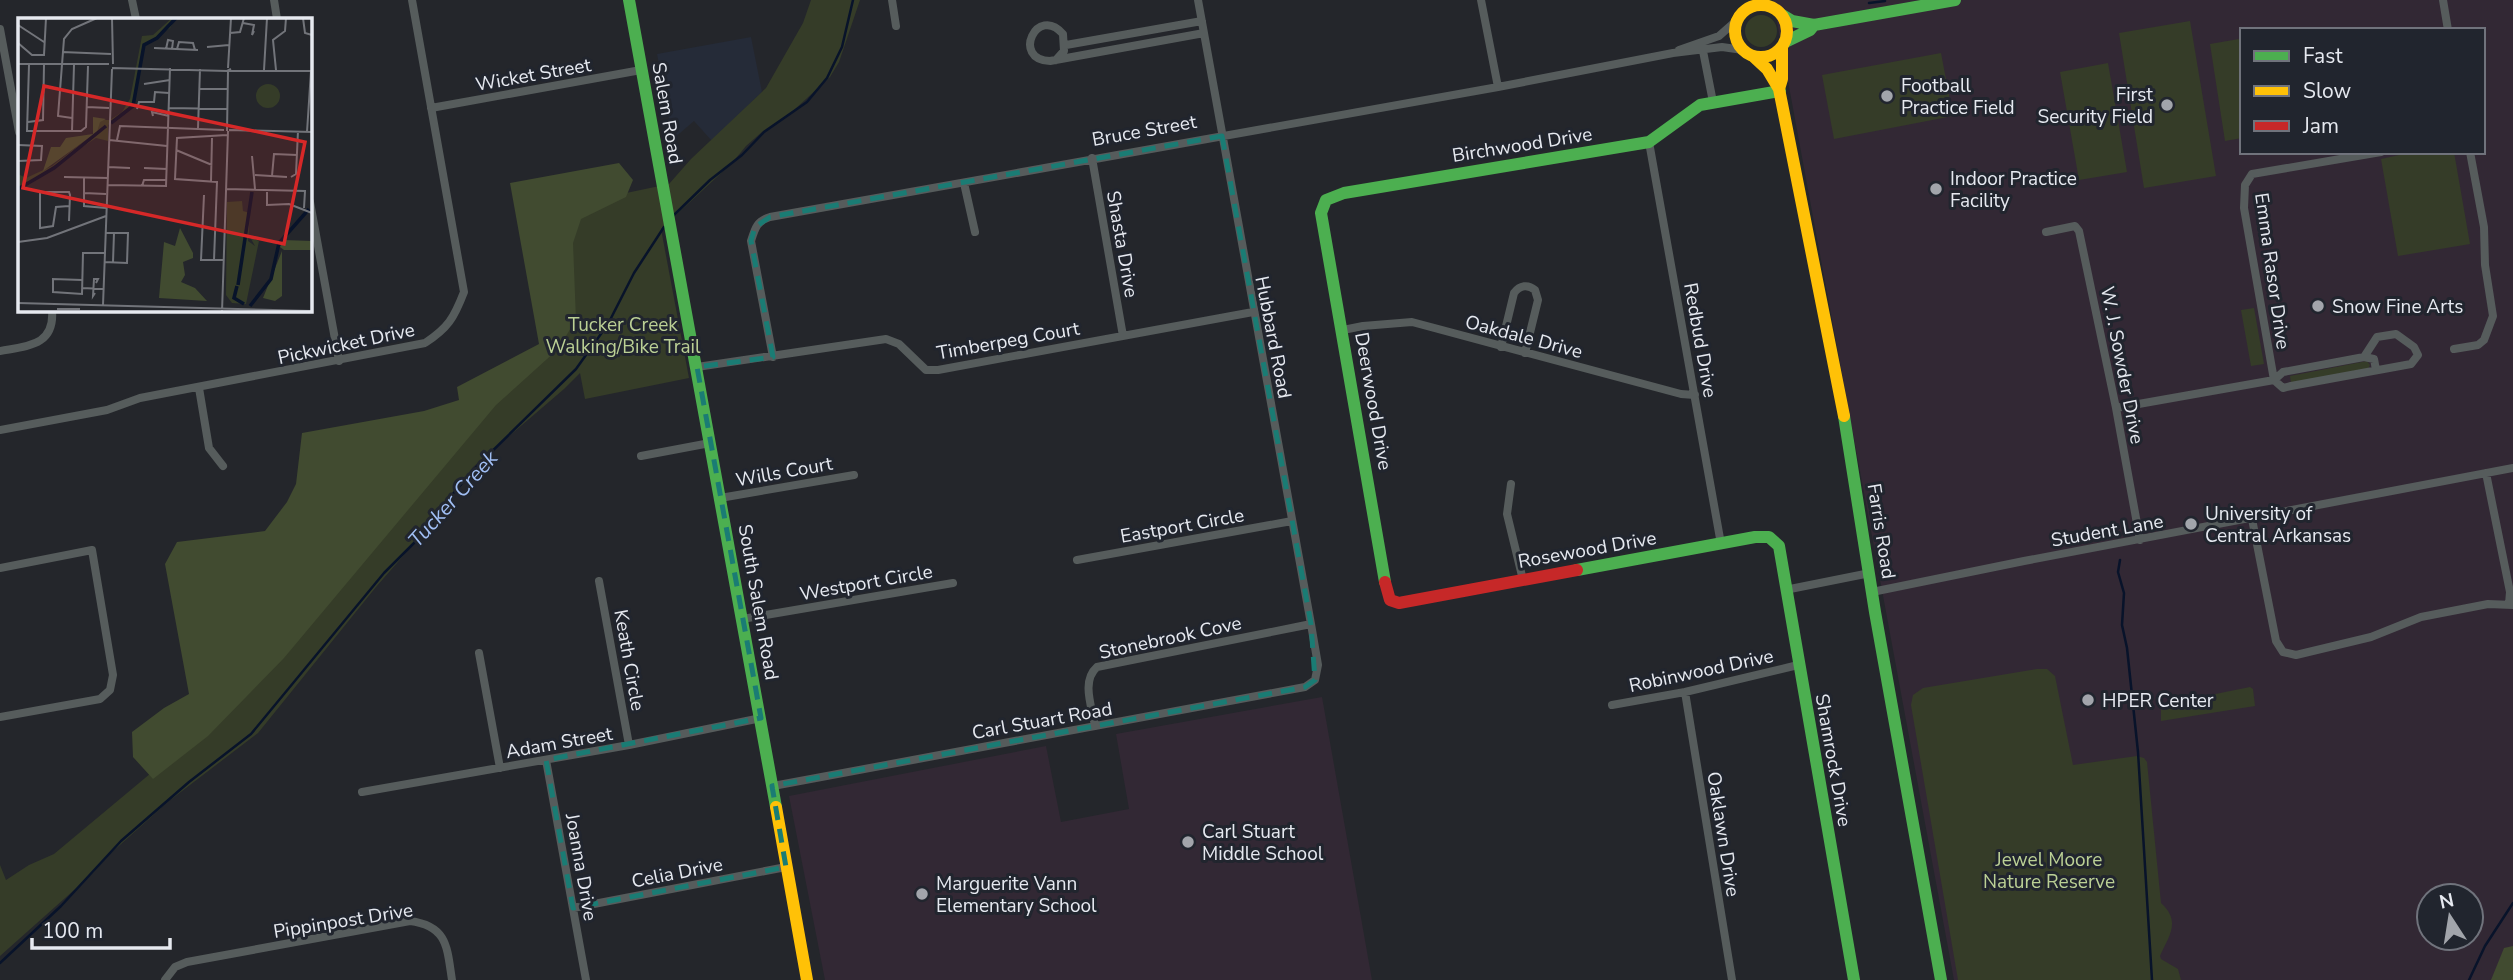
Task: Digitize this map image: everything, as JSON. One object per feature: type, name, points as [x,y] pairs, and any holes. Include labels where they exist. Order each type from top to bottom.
[{"type":"street","points":[[132,0],[136,18]]},
{"type":"street","points":[[274,0],[277,18]]},
{"type":"street","name":"Pickwicket Drive","points":[[0,430],[107,410],[140,398],[425,343],[444,331],[456,314],[464,292],[412,0]]},
{"type":"street","name":"Salem Road","points":[[629,0],[671,232]]},
{"type":"street","points":[[892,0],[896,26]]},
{"type":"street","name":"Hubbard Road","points":[[1198,0],[1252,312],[1311,624],[1318,665],[1315,680]]},
{"type":"street","points":[[1481,0],[1498,87]]},
{"type":"street","points":[[1814,25],[1769,56],[1748,53],[1735,37],[1737,21],[1748,5],[1776,8],[1793,20],[1814,25],[1955,0]]},
{"type":"street","points":[[2443,0],[2448,28]]},
{"type":"street","points":[[1776,8],[1787,31],[1783,44]]},
{"type":"street","points":[[1066,45],[1202,21]]},
{"type":"street","name":"Bruce Street","points":[[773,357],[751,241],[755,227],[761,220],[1092,158],[1498,87],[1673,52],[1719,36],[1737,21]]},
{"type":"street","points":[[1056,60],[1066,45],[1063,34],[1055,27],[1043,26],[1034,32],[1030,43],[1033,55],[1044,61],[1056,60],[1204,33]]},
{"type":"street","points":[[0,29],[18,127]]},
{"type":"street","name":"Farris Road","points":[[1780,90],[1783,44]]},
{"type":"street","name":"Bruce Street","points":[[1673,52],[1722,47],[1748,53]]},
{"type":"street","points":[[1703,51],[1713,102]]},
{"type":"street","name":"Farris Road","points":[[1748,53],[1767,69],[1780,90],[1817,272],[1941,980]]},
{"type":"street","name":"Wicket Street","points":[[431,108],[641,70]]},
{"type":"street","name":"Birchwood Drive","points":[[1326,200],[1344,193],[1649,142],[1700,105],[1780,90]]},
{"type":"street","name":"Redbud Drive","points":[[1649,142],[1721,544]]},
{"type":"street","name":"Emma Rasor Drive","points":[[2274,380],[2244,208],[2248,178],[2252,174],[2266,171],[2369,154]]},
{"type":"street","points":[[2455,349],[2478,345],[2484,341],[2493,316],[2485,265],[2484,227],[2470,154]]},
{"type":"street","name":"Shasta Drive","points":[[1092,158],[1123,336]]},
{"type":"street","points":[[964,183],[975,232]]},
{"type":"street","name":"Deerwood Drive","points":[[1326,200],[1321,213],[1386,587],[1390,600],[1399,603]]},
{"type":"street","name":"W. J. Sowder Drive","points":[[2046,232],[2075,226],[2079,231],[2140,540]]},
{"type":"street","name":"South Salem Road","points":[[671,232],[807,980]]},
{"type":"street","points":[[313,237],[339,361]]},
{"type":"street","points":[[1501,346],[1514,293],[1520,287],[1527,286],[1535,290],[1538,300],[1525,353]]},
{"type":"street","points":[[0,351],[42,341],[49,331],[52,312]]},
{"type":"street","name":"Timberpeg Court","points":[[696,367],[886,339],[899,344],[926,370],[938,370],[1252,312]]},
{"type":"street","name":"Oakdale Drive","points":[[1343,330],[1412,323],[1681,394],[1695,395]]},
{"type":"street","points":[[2274,380],[2283,388],[2411,364],[2417,359],[2417,350],[2396,334],[2378,337],[2364,357]]},
{"type":"street","points":[[2116,408],[2274,380],[2283,372],[2364,357],[2374,359],[2376,370]]},
{"type":"street","points":[[199,388],[209,449],[223,466]]},
{"type":"street","points":[[641,456],[710,443]]},
{"type":"street","name":"Student Lane","points":[[1872,592],[2513,468]]},
{"type":"street","points":[[2252,519],[2276,640],[2280,649],[2287,654],[2304,653],[2363,639],[2421,617],[2488,604],[2511,605],[2486,473]]},
{"type":"street","name":"Wills Court","points":[[720,498],[854,475]]},
{"type":"street","points":[[1511,485],[1507,514],[1523,580]]},
{"type":"street","name":"Eastport Circle","points":[[1077,560],[1292,521]]},
{"type":"street","name":"Rosewood Drive","points":[[1399,603],[1721,544],[1769,537],[1779,546]]},
{"type":"street","name":"Shamrock Drive","points":[[1779,546],[1854,980]]},
{"type":"street","points":[[0,568],[92,550],[113,675],[110,690],[100,699],[0,717]]},
{"type":"street","points":[[1786,590],[1870,573]]},
{"type":"street","name":"Keath Circle","points":[[599,581],[629,745]]},
{"type":"street","name":"Westport Circle","points":[[742,619],[953,583]]},
{"type":"street","name":"Stonebrook Cove","points":[[1095,726],[1088,684],[1097,667],[1311,624]]},
{"type":"street","points":[[479,653],[500,768]]},
{"type":"street","name":"Robinwood Drive","points":[[1612,705],[1685,692],[1798,665]]},
{"type":"street","name":"Carl Stuart Road","points":[[773,786],[1305,687],[1315,680]]},
{"type":"street","name":"Oaklawn Drive","points":[[1685,692],[1732,980]]},
{"type":"street","name":"Adam Street","points":[[362,792],[546,761],[761,718]]},
{"type":"street","name":"Joanna Drive","points":[[546,761],[586,980]]},
{"type":"street","name":"Celia Drive","points":[[573,908],[786,867]]},
{"type":"street","name":"Pippinpost Drive","points":[[165,980],[176,967],[187,962],[410,921],[425,923],[436,929],[443,938],[452,980]]},
{"type":"highlighted area","points":[[1222,136],[1311,624],[1315,680],[1305,687],[772,786],[786,867],[573,908],[546,760],[761,718],[697,367],[773,357],[751,241],[755,227],[770,217]]},
{"type":"shaded area","name":"University of Central Arkansas","points":[[1773,0],[2513,0],[2513,980],[1954,980]]},
{"type":"shaded area","points":[[751,37],[762,92],[712,141],[694,121],[673,139],[657,54]]},
{"type":"shaded area","name":"Carl Stuart Middle School","points":[[1322,697],[1372,980],[825,980],[789,796],[1046,746],[1061,822],[1129,809],[1116,734]]},
{"type":"green space","name":"Tucker Creek Walking/Bike Trail","points":[[811,0],[860,0],[839,62],[830,77],[794,110],[746,146],[732,163],[661,229],[689,378],[585,399],[580,373],[473,467],[445,508],[376,587],[258,733],[169,801],[0,956],[0,865],[6,880],[29,865],[54,854],[175,753],[561,333],[550,209],[669,184],[691,159],[766,88],[803,23]]},
{"type":"green space","points":[[1761,15],[1773,19],[1777,31],[1773,43],[1761,47],[1749,43],[1745,31],[1749,19]]},
{"type":"green space","name":"First Security Field","points":[[2190,21],[2216,176],[2144,188],[2119,33]]},
{"type":"green space","points":[[2239,39],[2240,138],[2225,141],[2210,44]]},
{"type":"green space","name":"Football Practice Field","points":[[1941,53],[1953,116],[1834,139],[1822,75]]},
{"type":"green space","points":[[2108,63],[2127,172],[2079,180],[2060,72]]},
{"type":"green space","points":[[2404,154],[2454,154],[2470,244],[2398,256],[2381,159]]},
{"type":"green space","points":[[619,163],[633,180],[626,197],[581,219],[573,243],[576,320],[557,350],[496,405],[284,658],[208,736],[153,779],[133,757],[132,732],[164,708],[189,694],[165,564],[177,542],[265,531],[287,502],[296,484],[302,433],[424,411],[459,400],[457,387],[539,344],[510,183]]},
{"type":"green space","points":[[2254,308],[2264,364],[2251,366],[2241,310]]},
{"type":"green space","points":[[2367,361],[2370,365],[2368,369],[2291,383],[2290,376]]},
{"type":"green space","name":"Jewel Moore Nature Reserve","points":[[2047,669],[2055,676],[2073,765],[2137,756],[2147,762],[2161,903],[2172,923],[2160,956],[2178,969],[2181,980],[1958,980],[1911,705],[1913,695],[1923,688]]},
{"type":"green space","points":[[2250,687],[2253,689],[2255,706],[2161,721],[2161,705]]},
{"type":"green space","points":[[2513,946],[2513,980],[2491,980],[2504,948]]},
{"type":"waterway","name":"Tucker Creek","points":[[673,216],[764,132],[807,102],[827,78],[842,47],[853,0]]},
{"type":"waterway","points":[[1869,3],[1885,1]]},
{"type":"waterway","name":"Tucker Creek","points":[[0,963],[61,906],[121,841],[189,782],[251,734],[384,573],[432,525],[451,496],[479,464],[576,369],[608,324],[634,273],[664,227]]},
{"type":"waterway","points":[[2120,560],[2118,572],[2124,593],[2122,625],[2138,752],[2152,980]]},
{"type":"waterway","points":[[2469,980],[2485,946],[2513,903]]},
{"type":"traffic: fast","points":[[629,0],[776,807]]},
{"type":"traffic: fast","points":[[1782,15],[1792,21],[1814,25],[1955,0]]},
{"type":"traffic: fast","points":[[1785,42],[1810,30],[1814,25]]},
{"type":"traffic: fast","points":[[1385,582],[1321,213],[1326,200],[1344,193],[1649,142],[1700,105],[1780,91]]},
{"type":"traffic: fast","points":[[1844,416],[1875,612],[1941,980]]},
{"type":"traffic: fast","points":[[1577,570],[1755,537],[1769,537],[1779,546],[1854,980]]},
{"type":"traffic: slow","points":[[1761,5],[1771,7],[1779,13],[1785,21],[1787,31],[1785,41],[1779,49],[1771,55],[1761,57],[1751,55],[1743,49],[1737,41],[1735,31],[1737,21],[1743,13],[1751,7],[1761,5]]},
{"type":"traffic: slow","points":[[1779,89],[1782,79],[1782,47]]},
{"type":"traffic: slow","points":[[1753,56],[1767,69],[1779,89],[1844,416]]},
{"type":"traffic: slow","points":[[776,807],[807,980]]},
{"type":"traffic: jam","points":[[1385,582],[1390,600],[1399,603],[1577,570]]},
{"type":"place","name":"Football Practice Field","points":[[1887,96]]},
{"type":"place","name":"First Security Field","points":[[2167,105]]},
{"type":"place","name":"Indoor Practice Facility","points":[[1936,189]]},
{"type":"place","name":"Snow Fine Arts","points":[[2318,306]]},
{"type":"place","name":"University of Central Arkansas","points":[[2191,524]]},
{"type":"place","name":"HPER Center","points":[[2088,700]]},
{"type":"place","name":"Carl Stuart Middle School","points":[[1188,842]]},
{"type":"place","name":"Marguerite Vann Elementary School","points":[[922,894]]}]
